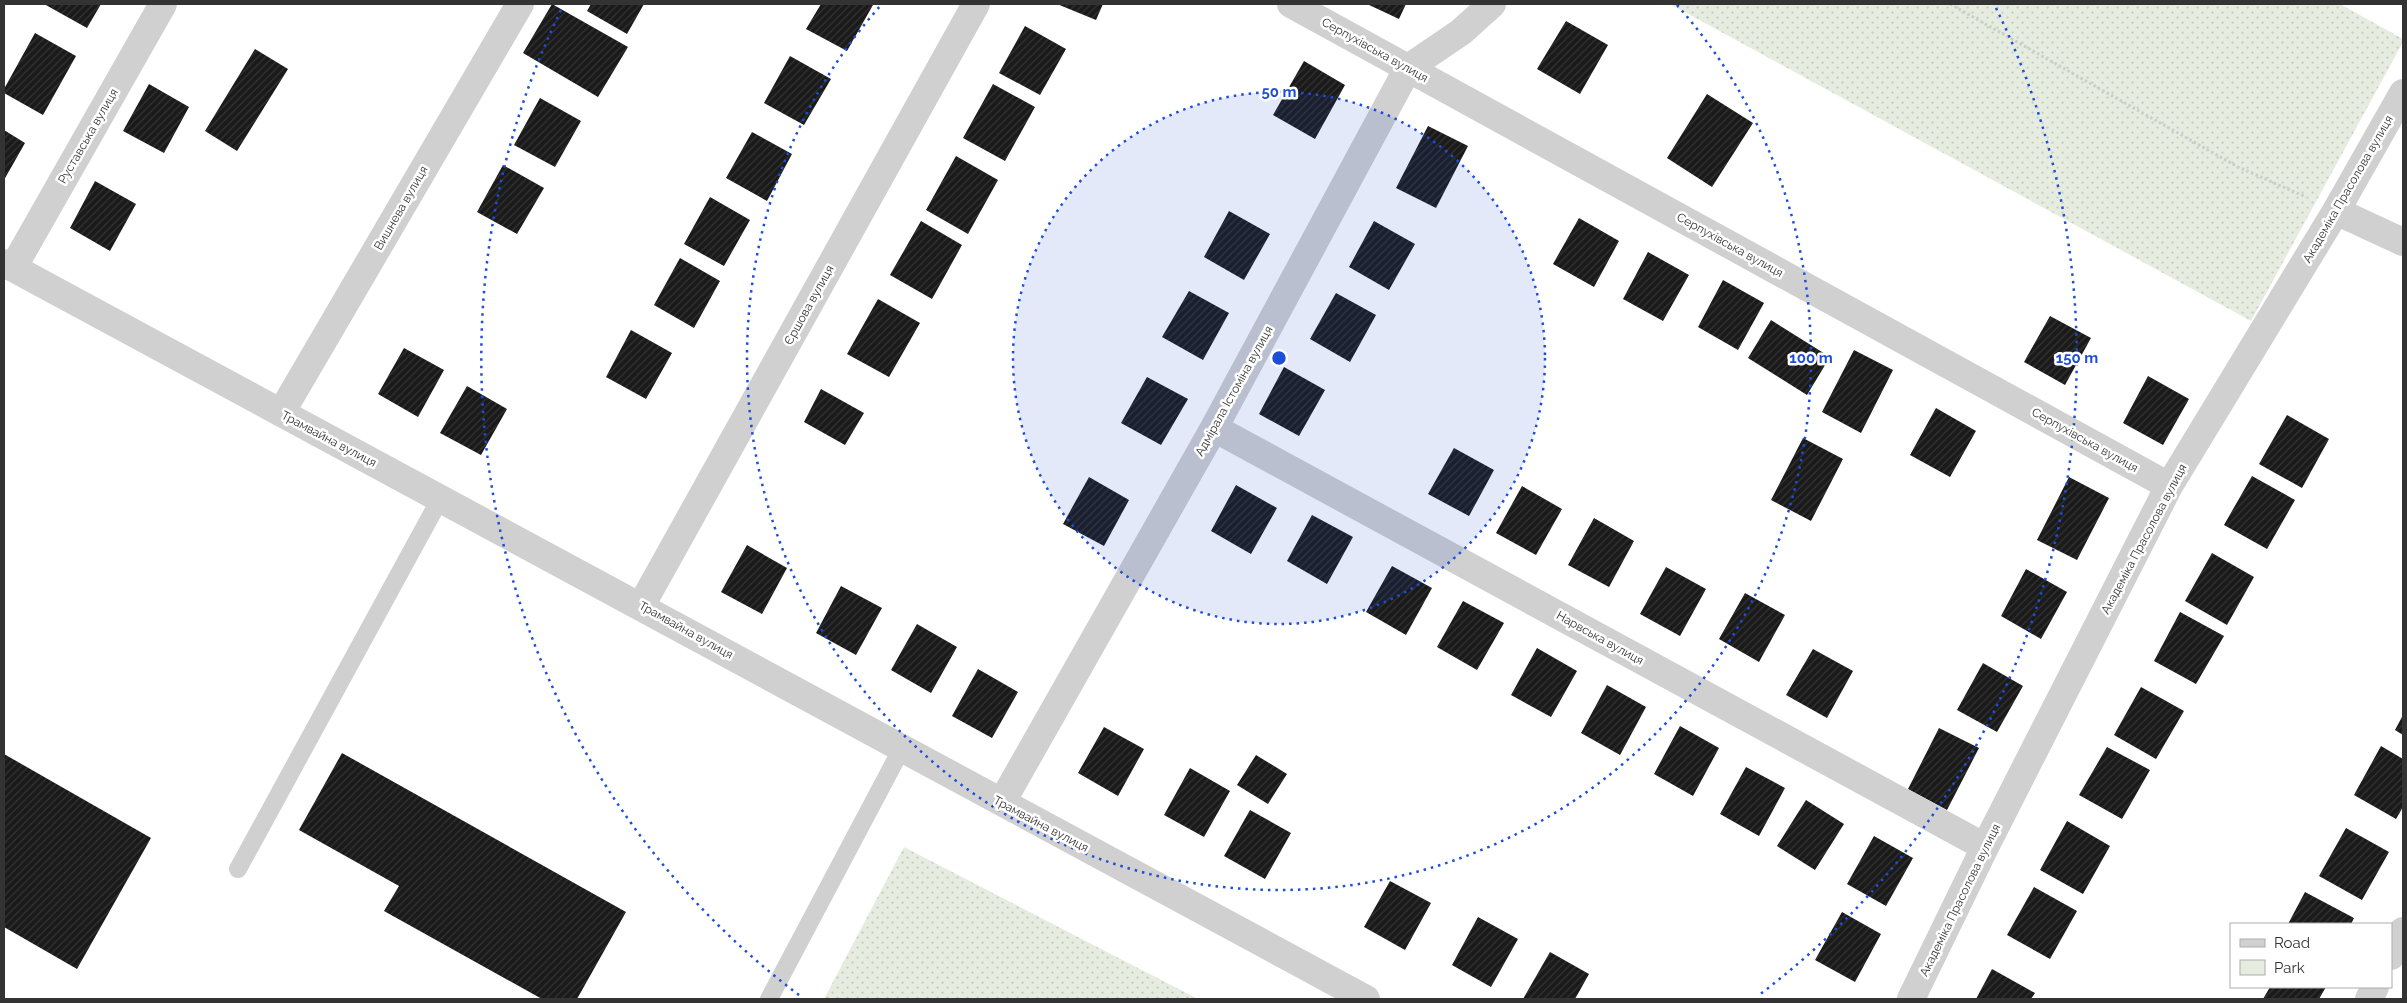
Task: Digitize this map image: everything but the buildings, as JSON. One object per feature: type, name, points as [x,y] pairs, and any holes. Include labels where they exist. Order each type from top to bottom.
[{"type":"street","name":"Руставська вулиця","points":[[8,266],[163,4]]},
{"type":"street","name":"Вишнева вулиця","points":[[281,413],[520,4]]},
{"type":"street","name":"Єршова вулиця","points":[[641,606],[976,4]]},
{"type":"street","name":"Серпухівська вулиця","points":[[1291,4],[2169,486]]},
{"type":"street","name":"Адмірала Істоміна вулиця","points":[[1002,802],[1214,428],[1408,68],[1461,32],[1492,4]]},
{"type":"street","name":"Академіка Прасолова вулиця","points":[[1911,999],[1985,847],[2169,486],[2336,211],[2403,93]]},
{"type":"street","points":[[2336,211],[2403,242]]},
{"type":"street","name":"Трамвайна вулиця","points":[[8,266],[1366,999]]},
{"type":"street","name":"Нарвська вулиця","points":[[1214,428],[1985,847]]},
{"type":"street","points":[[2392,954],[2403,931]]},
{"type":"lane","points":[[238,869],[440,499]]},
{"type":"lane","points":[[769,999],[902,748]]},
{"type":"path","points":[[1950,4],[2238,167],[2336,211]]},
{"type":"green space","points":[[1670,4],[2340,4],[2403,39],[2403,42],[2251,321]]},
{"type":"green space","points":[[904,847],[1198,999],[824,999]]}]
